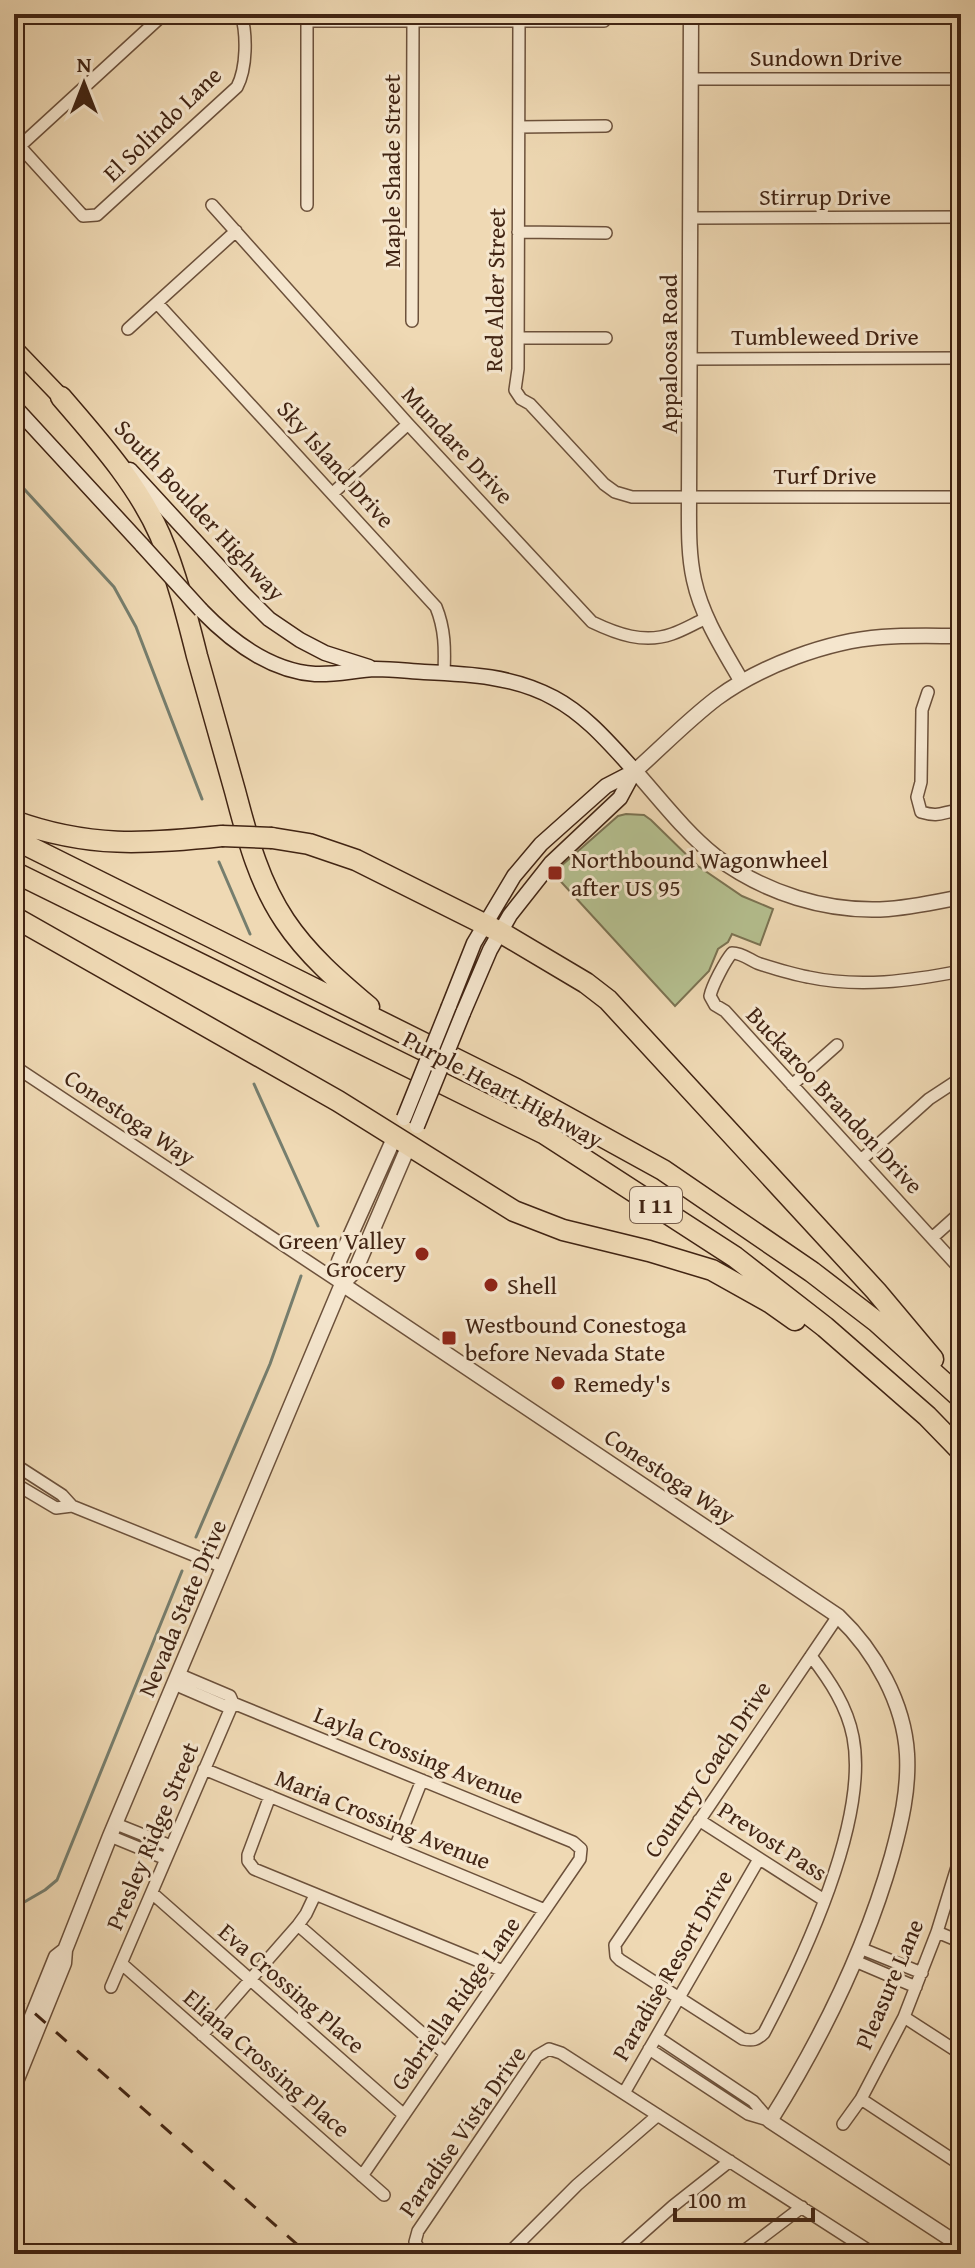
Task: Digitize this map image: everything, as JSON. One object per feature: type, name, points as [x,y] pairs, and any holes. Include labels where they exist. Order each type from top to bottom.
[{"type":"highway","points":[[61,397],[125,476],[158,531],[177,585],[249,841],[265,885],[283,918],[314,957],[390,1026]]},
{"type":"highway","points":[[14,821],[53,833],[101,842],[154,843],[222,836],[272,838],[309,844],[356,860],[492,928],[586,983],[626,1019],[876,1291],[961,1395]]},
{"type":"highway","name":"Purple Heart Highway","points":[[14,839],[390,1026],[584,1125],[663,1170],[812,1272],[877,1322],[961,1395]]},
{"type":"highway","name":"Purple Heart Highway","points":[[14,872],[545,1134],[735,1257],[825,1327],[927,1416],[961,1451]]},
{"type":"highway","points":[[14,888],[311,1019]]},
{"type":"highway","points":[[14,917],[338,1101],[406,1132],[514,1211],[563,1230],[712,1270],[771,1303],[845,1358],[961,1460]]},
{"type":"main road","name":"South Boulder Highway","points":[[14,348],[61,397]]},
{"type":"street","points":[[17,143],[164,14]]},
{"type":"street","name":"El Solindo Lane","points":[[17,143],[83,216],[97,215],[237,87],[243,76],[241,14]]},
{"type":"street","name":"Appaloosa Road","points":[[691,14],[689,533],[693,578],[707,618],[742,682]]},
{"type":"street","points":[[307,205],[307,17],[413,22],[604,21]]},
{"type":"street","name":"Red Alder Street","points":[[519,21],[518,369],[515,390],[615,492],[632,497],[689,498]]},
{"type":"street","name":"Maple Shade Street","points":[[412,321],[413,22]]},
{"type":"street","name":"Sundown Drive","points":[[691,79],[961,79]]},
{"type":"street","points":[[519,127],[606,126]]},
{"type":"street","name":"Mundare Drive","points":[[212,205],[408,424],[592,622],[616,634],[652,639],[674,634],[707,618]]},
{"type":"street","name":"Stirrup Drive","points":[[690,218],[961,217]]},
{"type":"street","points":[[128,329],[236,231]]},
{"type":"street","points":[[518,232],[606,233]]},
{"type":"street","name":"Sky Island Drive","points":[[157,303],[436,607],[445,636],[444,673]]},
{"type":"street","points":[[518,338],[606,338]]},
{"type":"street","name":"Tumbleweed Drive","points":[[690,359],[961,358]]},
{"type":"street","name":"South Boulder Highway","points":[[61,397],[269,619],[325,653],[375,669]]},
{"type":"street","name":"South Boulder Highway","points":[[14,406],[219,629],[254,653],[291,669],[314,674],[375,669],[509,680],[553,697],[571,708],[591,725],[698,840],[750,878],[780,891],[831,906],[886,909],[961,897]]},
{"type":"street","points":[[333,493],[408,424]]},
{"type":"street","name":"Turf Drive","points":[[689,498],[961,497]]},
{"type":"street","points":[[406,1132],[449,1006],[492,928],[514,876],[541,844],[606,786],[635,771],[703,711],[742,682],[799,657],[864,640],[899,636],[961,636]]},
{"type":"street","points":[[928,692],[922,710],[921,782],[917,797],[921,812],[936,816],[961,810]]},
{"type":"street","points":[[406,1132],[490,950],[492,928],[579,836],[620,798],[635,771]]},
{"type":"street","name":"Buckaroo Brandon Drive","points":[[961,971],[904,981],[834,981],[783,971],[732,953],[713,984],[710,996],[961,1270]]},
{"type":"street","points":[[792,1085],[837,1045]]},
{"type":"street","name":"Conestoga Way","points":[[14,1066],[852,1628],[879,1667],[899,1712],[907,1751],[902,1821],[858,1955],[819,2039],[770,2121]]},
{"type":"street","points":[[861,1160],[929,1099],[961,1078]]},
{"type":"street","name":"Nevada State Drive","points":[[14,2082],[64,1963],[65,1950],[113,1830],[223,1567],[342,1284],[355,1271],[406,1132]]},
{"type":"street","points":[[932,1238],[961,1212]]},
{"type":"street","points":[[14,1464],[62,1495],[72,1506],[223,1567]]},
{"type":"street","points":[[14,1483],[56,1508],[72,1506]]},
{"type":"street","name":"Country Coach Drive","points":[[680,1998],[620,1960],[614,1949],[617,1940],[838,1616]]},
{"type":"street","points":[[680,1998],[743,2039],[754,2040],[764,2033],[786,1991],[824,1900],[852,1803],[856,1766],[852,1735],[843,1707],[834,1688],[811,1656]]},
{"type":"street","name":"Layla Crossing Avenue","points":[[176,1679],[230,1696],[233,1703],[573,1842],[581,1849],[581,1854]]},
{"type":"street","name":"Presley Ridge Street","points":[[111,1987],[233,1703]]},
{"type":"street","name":"Maria Crossing Avenue","points":[[204,1769],[545,1910]]},
{"type":"street","points":[[395,1848],[422,1780]]},
{"type":"street","points":[[270,1796],[248,1855],[250,1865],[315,1895],[503,1971]]},
{"type":"street","name":"Prevost Pass","points":[[699,1820],[824,1900]]},
{"type":"street","points":[[113,1830],[171,1846]]},
{"type":"street","points":[[113,1830],[166,1859]]},
{"type":"street","name":"Gabriella Ridge Lane","points":[[362,2176],[581,1854]]},
{"type":"street","name":"Pleasure Lane","points":[[843,2124],[861,2099],[904,2017],[937,1932],[961,1854]]},
{"type":"street","name":"Paradise Resort Drive","points":[[624,2093],[759,1859]]},
{"type":"street","name":"Eva Crossing Place","points":[[152,1893],[404,2115]]},
{"type":"street","points":[[202,2035],[298,1925],[315,1895]]},
{"type":"street","points":[[298,1925],[446,2054]]},
{"type":"street","points":[[937,1932],[961,1942]]},
{"type":"street","name":"Nevada State Drive","points":[[14,2061],[56,1957],[65,1950]]},
{"type":"street","points":[[858,1955],[922,1973]]},
{"type":"street","points":[[858,1955],[916,1987]]},
{"type":"street","name":"Eliana Crossing Place","points":[[122,1964],[384,2195]]},
{"type":"street","points":[[904,2017],[961,2054]]},
{"type":"street","points":[[657,2037],[753,2101],[770,2121]]},
{"type":"street","name":"Paradise Vista Drive","points":[[422,2254],[415,2242],[418,2231],[537,2056],[549,2049],[561,2053],[624,2093]]},
{"type":"street","points":[[649,2049],[748,2114],[770,2121],[961,2246]]},
{"type":"street","points":[[624,2093],[874,2254]]},
{"type":"street","points":[[861,2099],[961,2165]]},
{"type":"street","points":[[508,2254],[577,2185],[658,2115]]},
{"type":"street","points":[[619,2254],[664,2213],[730,2161]]},
{"type":"street","points":[[740,2254],[802,2207]]},
{"type":"green space","points":[[644,815],[698,866],[742,896],[773,909],[760,945],[732,934],[728,942],[718,949],[709,971],[675,1006],[553,873],[618,816]]},
{"type":"waterway","points":[[14,478],[114,587],[136,627],[202,799]]},
{"type":"waterway","points":[[219,862],[250,934]]},
{"type":"waterway","points":[[254,1084],[318,1226]]},
{"type":"waterway","points":[[196,1537],[270,1364],[301,1276]]},
{"type":"waterway","points":[[14,1908],[57,1880],[182,1571]]},
{"type":"railway","points":[[14,1995],[308,2254]]},
{"type":"place","name":"Northbound Wagonwheel after US 95","points":[[555,873]]},
{"type":"place","name":"Green Valley Grocery","points":[[422,1254]]},
{"type":"place","name":"Shell","points":[[491,1285]]},
{"type":"place","name":"Westbound Conestoga before Nevada State","points":[[449,1338]]},
{"type":"place","name":"Remedy's","points":[[558,1383]]}]
